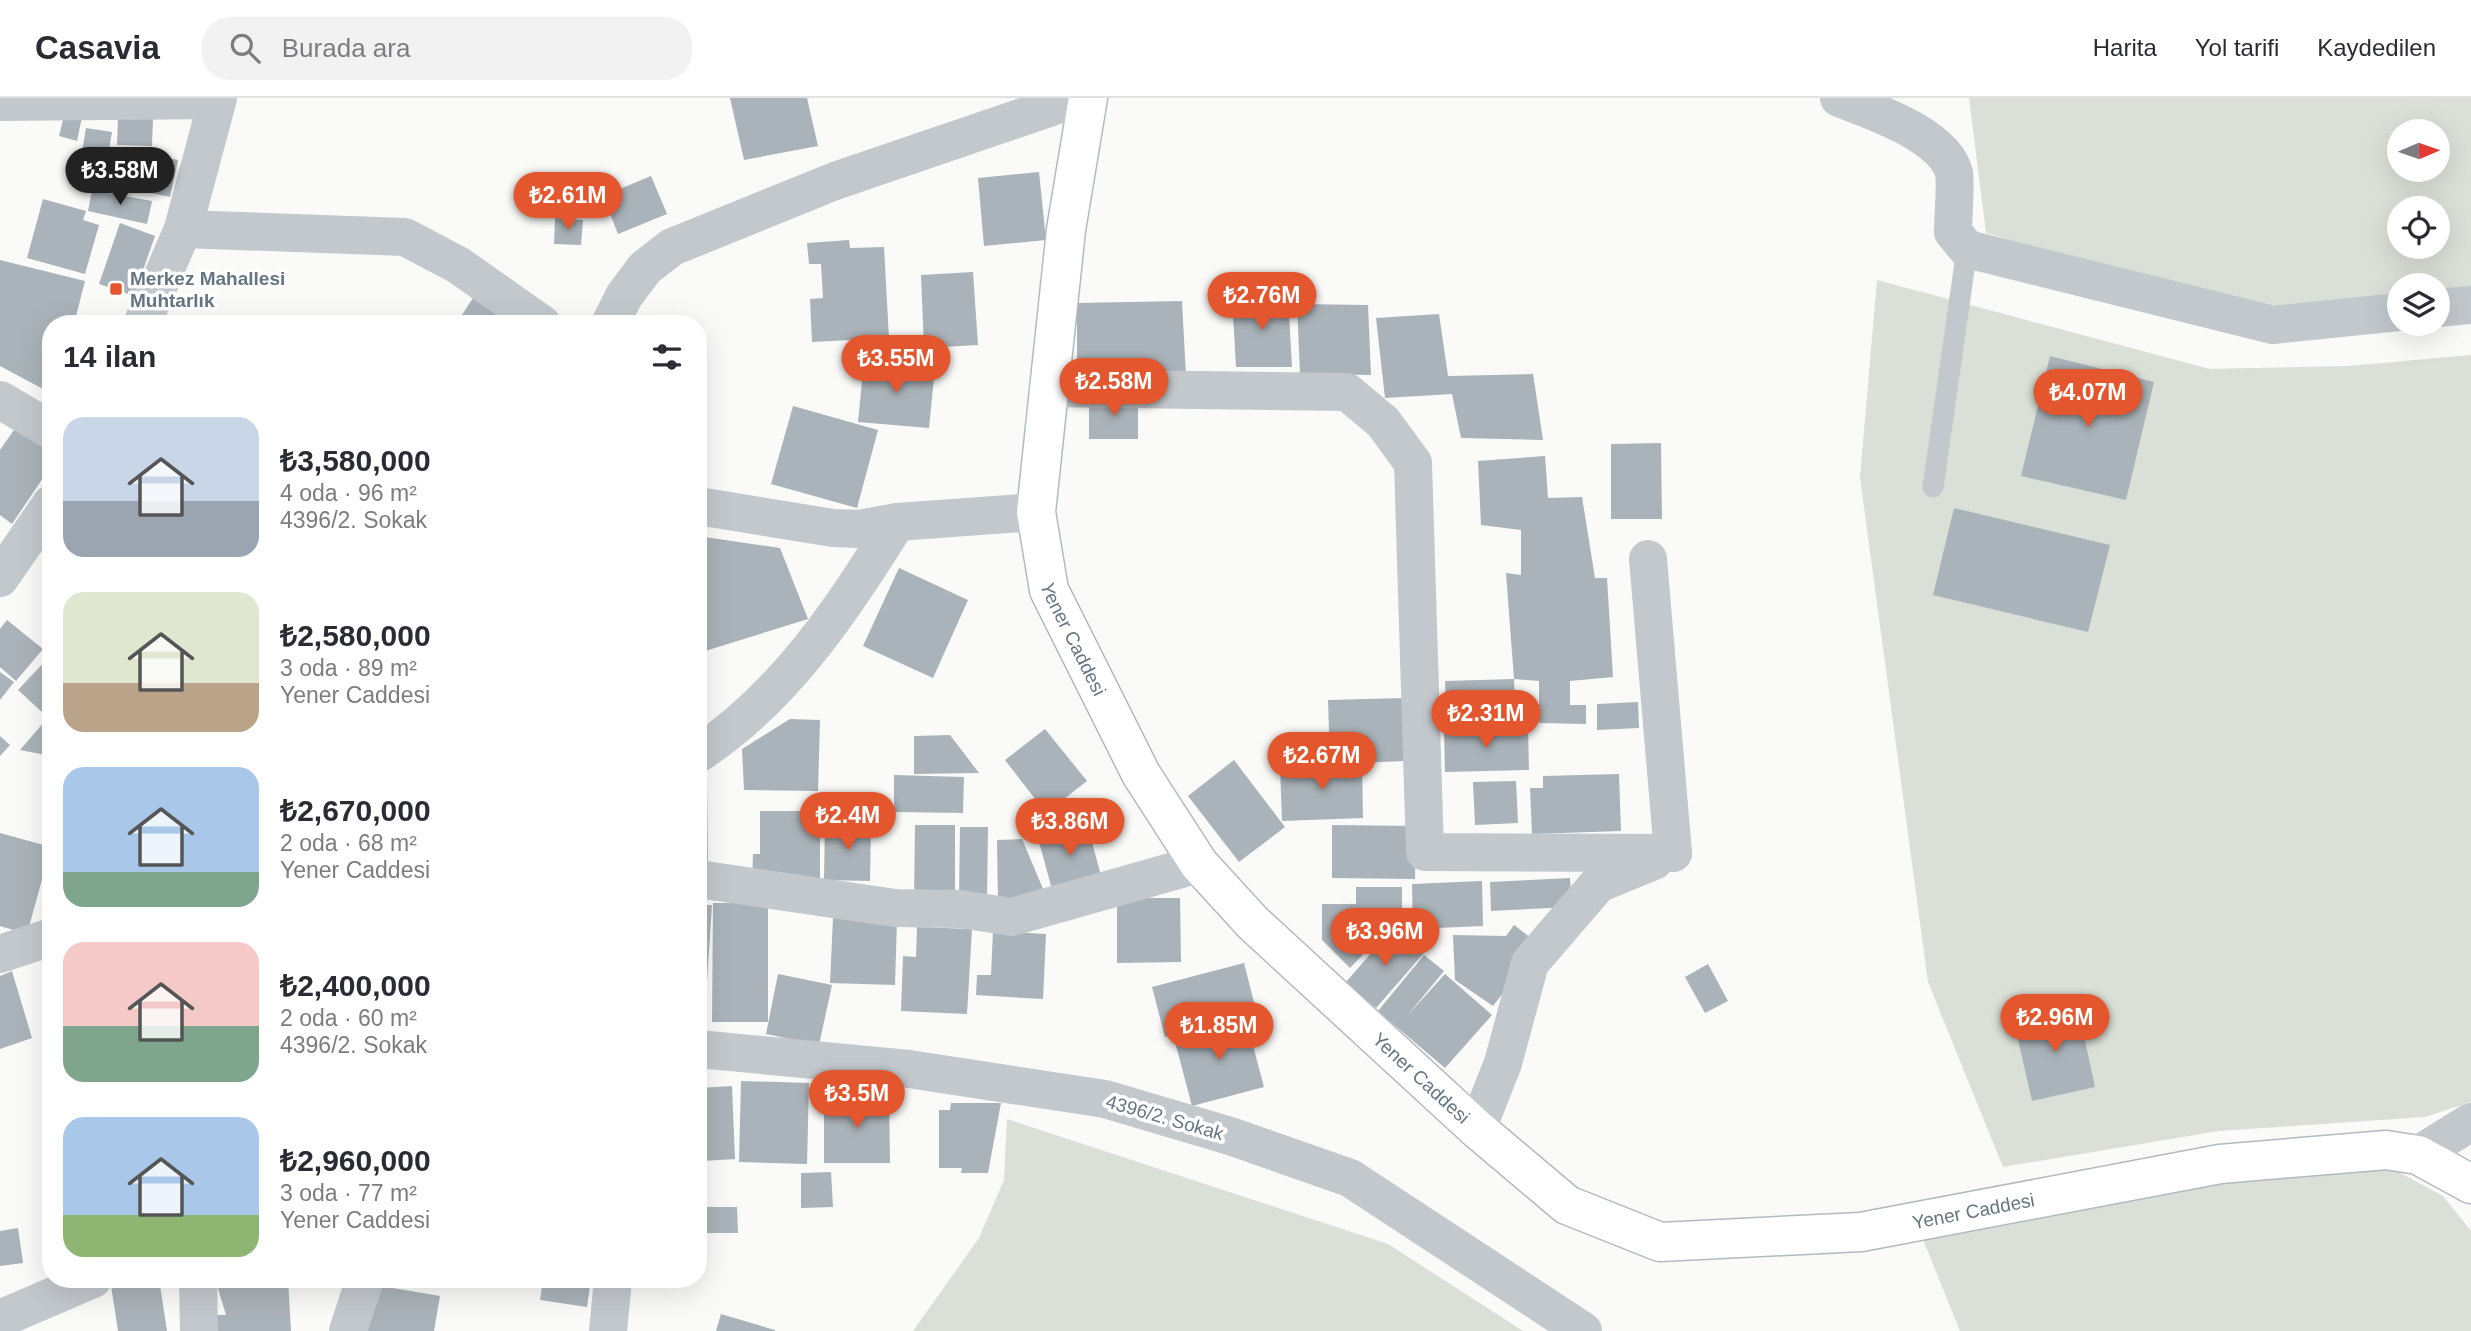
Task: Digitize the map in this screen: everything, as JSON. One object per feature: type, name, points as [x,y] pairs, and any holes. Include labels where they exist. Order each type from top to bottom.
[{"type":"main road","name":"Yener Caddesi","points":[[1088,98],[1066,230],[1036,512],[1049,590],[1141,774],[1199,864],[1253,923],[1477,1129],[1567,1205],[1660,1242],[1861,1232],[2220,1164],[2386,1150],[2418,1155],[2471,1184]]},
{"type":"street","points":[[614,315],[624,296],[645,268],[673,247],[835,181],[1078,98]]},
{"type":"street","points":[[1839,98],[1903,124],[1942,153],[1954,173],[1953,232],[1967,249],[2273,325],[2387,313]]},
{"type":"street","points":[[4,106],[218,99],[183,229],[146,315]]},
{"type":"street","points":[[183,229],[405,237],[458,265],[529,315]]},
{"type":"street","points":[[2450,308],[2471,305]]},
{"type":"street","points":[[1048,387],[1347,392],[1383,422],[1413,463],[1425,852],[1672,853]]},
{"type":"street","points":[[0,400],[42,424]]},
{"type":"street","points":[[707,507],[833,528],[859,529],[897,522],[1036,512]]},
{"type":"street","points":[[0,578],[42,517]]},
{"type":"street","points":[[707,747],[780,686],[815,645],[897,522]]},
{"type":"street","points":[[1648,559],[1672,853]]},
{"type":"street","points":[[1477,1129],[1503,1063],[1530,963],[1598,884],[1672,853]]},
{"type":"street","points":[[707,880],[895,908],[960,908],[1012,917],[1199,864]]},
{"type":"street","points":[[0,954],[42,940]]},
{"type":"street","name":"4396/2. Sokak","points":[[707,1050],[909,1069],[1105,1099],[1230,1136],[1350,1178],[1583,1331]]},
{"type":"street","points":[[2418,1155],[2471,1122]]},
{"type":"street","points":[[0,1319],[72,1288]]},
{"type":"street","points":[[198,1288],[199,1331]]},
{"type":"street","points":[[348,1331],[362,1288]]},
{"type":"street","points":[[608,1331],[612,1288]]},
{"type":"lane","points":[[1933,487],[1967,249]]},
{"type":"shaded area","points":[[1969,98],[2471,98],[2471,294],[2450,296],[2450,273],[2387,273],[2387,303],[2272,315],[1986,233]]},
{"type":"shaded area","points":[[1877,280],[2210,369],[2348,366],[2471,355],[2471,1102],[2425,1117],[2219,1131],[2003,1167],[1928,982],[1860,477]]},
{"type":"shaded area","points":[[1007,1119],[1388,1244],[1523,1331],[913,1331],[979,1238],[1004,1180]]},
{"type":"shaded area","points":[[2395,1170],[2443,1196],[2471,1231],[2471,1331],[1960,1331],[1920,1232],[2254,1171]]},
{"type":"building","points":[[730,98],[807,98],[818,146],[744,160]]},
{"type":"building","points":[[65,112],[82,117],[77,141],[59,136]]},
{"type":"building","points":[[118,117],[153,118],[152,146],[117,145]]},
{"type":"building","points":[[86,128],[112,132],[104,180],[78,176]]},
{"type":"building","points":[[135,151],[178,160],[170,197],[128,188]]},
{"type":"building","points":[[1039,172],[1046,240],[984,246],[978,178]]},
{"type":"building","points":[[651,176],[667,214],[618,234],[603,196]]},
{"type":"building","points":[[92,190],[152,201],[147,224],[88,211]]},
{"type":"building","points":[[43,199],[86,211],[83,220],[99,225],[85,274],[27,258]]},
{"type":"building","points":[[555,218],[583,220],[581,245],[554,244]]},
{"type":"building","points":[[120,223],[155,236],[134,296],[99,284]]},
{"type":"building","points":[[849,240],[850,248],[884,247],[889,338],[812,342],[810,299],[823,298],[821,264],[809,264],[807,243]]},
{"type":"building","points":[[0,260],[85,281],[76,315],[42,315],[42,388],[0,366]]},
{"type":"building","points":[[973,272],[978,345],[924,348],[921,275]]},
{"type":"building","points":[[1288,295],[1292,367],[1236,367],[1232,298]]},
{"type":"building","points":[[473,298],[497,315],[462,315]]},
{"type":"building","points":[[1182,301],[1186,376],[1077,377],[1077,303]]},
{"type":"building","points":[[1297,304],[1368,305],[1371,375],[1300,374]]},
{"type":"building","points":[[1439,314],[1448,376],[1533,374],[1543,440],[1461,438],[1452,394],[1385,398],[1376,318]]},
{"type":"building","points":[[2050,356],[2154,382],[2126,500],[2021,476]]},
{"type":"building","points":[[864,361],[935,368],[929,428],[858,422]]},
{"type":"building","points":[[1089,397],[1138,397],[1138,439],[1089,439]]},
{"type":"building","points":[[793,406],[878,430],[857,508],[771,484]]},
{"type":"building","points":[[16,427],[42,445],[42,479],[12,524],[0,515],[0,450]]},
{"type":"building","points":[[1661,443],[1662,519],[1611,519],[1611,444]]},
{"type":"building","points":[[1545,456],[1548,498],[1582,497],[1595,578],[1607,578],[1613,677],[1570,681],[1570,705],[1586,705],[1586,724],[1539,723],[1539,681],[1514,679],[1506,573],[1521,575],[1521,530],[1481,525],[1478,461]]},
{"type":"building","points":[[1954,508],[2110,545],[2088,632],[1933,595]]},
{"type":"building","points":[[707,537],[780,548],[808,619],[707,650]]},
{"type":"building","points":[[899,568],[968,600],[933,678],[863,646]]},
{"type":"building","points":[[7,620],[42,648],[16,681],[0,667],[0,629]]},
{"type":"building","points":[[42,664],[42,712],[18,690]]},
{"type":"building","points":[[0,672],[14,682],[0,700]]},
{"type":"building","points":[[1514,679],[1516,724],[1447,727],[1445,681]]},
{"type":"building","points":[[1404,698],[1406,761],[1330,764],[1328,700]]},
{"type":"building","points":[[1638,702],[1639,728],[1597,730],[1597,704]]},
{"type":"building","points":[[790,719],[820,720],[818,791],[744,790],[742,749]]},
{"type":"building","points":[[42,724],[42,754],[20,750]]},
{"type":"building","points":[[1528,728],[1529,770],[1445,772],[1444,730]]},
{"type":"building","points":[[1045,729],[1087,781],[1046,813],[1005,760]]},
{"type":"building","points":[[950,735],[979,773],[914,774],[914,736]]},
{"type":"building","points":[[0,736],[10,745],[0,756]]},
{"type":"building","points":[[1234,760],[1285,827],[1239,862],[1188,796]]},
{"type":"building","points":[[1362,764],[1363,818],[1282,821],[1280,767]]},
{"type":"building","points":[[1619,774],[1621,831],[1532,834],[1530,788],[1543,788],[1543,776]]},
{"type":"building","points":[[894,775],[964,777],[963,813],[894,812]]},
{"type":"building","points":[[707,779],[708,863],[707,863]]},
{"type":"building","points":[[1516,781],[1518,823],[1475,825],[1473,782]]},
{"type":"building","points":[[760,811],[820,811],[820,880],[752,880],[753,854],[760,854]]},
{"type":"building","points":[[825,823],[871,824],[870,881],[824,880]]},
{"type":"building","points":[[1087,824],[1102,879],[1053,893],[1038,838]]},
{"type":"building","points":[[915,825],[955,825],[955,901],[914,900]]},
{"type":"building","points":[[1332,825],[1416,826],[1415,879],[1332,878]]},
{"type":"building","points":[[960,827],[988,827],[987,900],[959,899]]},
{"type":"building","points":[[0,833],[42,845],[42,880],[27,934],[0,926]]},
{"type":"building","points":[[1022,839],[1049,903],[998,903],[997,840]]},
{"type":"building","points":[[1570,878],[1572,907],[1491,911],[1490,882]]},
{"type":"building","points":[[1482,881],[1483,926],[1413,929],[1412,884]]},
{"type":"building","points":[[1356,887],[1402,887],[1402,923],[1394,922],[1350,968],[1322,940],[1322,904],[1356,904]]},
{"type":"building","points":[[1117,898],[1180,898],[1181,962],[1117,963]]},
{"type":"building","points":[[713,903],[768,903],[768,1022],[712,1022]]},
{"type":"building","points":[[707,905],[712,905],[707,982]]},
{"type":"building","points":[[833,918],[897,920],[895,985],[830,983]]},
{"type":"building","points":[[1514,925],[1540,945],[1493,1006],[1455,980],[1453,935],[1506,936]]},
{"type":"building","points":[[917,927],[972,929],[967,1014],[901,1011],[903,956],[916,957]]},
{"type":"building","points":[[1394,927],[1424,953],[1376,1008],[1346,982]]},
{"type":"building","points":[[993,931],[1046,934],[1043,999],[976,995],[977,975],[991,975]]},
{"type":"building","points":[[1424,955],[1444,971],[1407,1016],[1445,974],[1492,1015],[1445,1068],[1378,1011]]},
{"type":"building","points":[[1244,963],[1257,1014],[1165,1037],[1152,987]]},
{"type":"building","points":[[1708,964],[1728,1001],[1705,1013],[1685,977]]},
{"type":"building","points":[[12,971],[32,1038],[0,1049],[0,976]]},
{"type":"building","points":[[778,974],[832,985],[819,1045],[766,1034]]},
{"type":"building","points":[[2078,1008],[2095,1087],[2032,1101],[2014,1022]]},
{"type":"building","points":[[1246,1019],[1264,1087],[1192,1106],[1174,1038]]},
{"type":"building","points":[[741,1081],[809,1083],[807,1164],[739,1162]]},
{"type":"building","points":[[732,1086],[735,1159],[707,1161],[707,1088]]},
{"type":"building","points":[[824,1097],[889,1097],[890,1163],[824,1163]]},
{"type":"building","points":[[951,1103],[1001,1103],[988,1173],[961,1173],[962,1168],[939,1168],[939,1110],[950,1110]]},
{"type":"building","points":[[831,1172],[833,1207],[801,1208],[801,1173]]},
{"type":"building","points":[[707,1207],[737,1207],[738,1233],[707,1233]]},
{"type":"building","points":[[18,1228],[23,1263],[0,1266],[0,1231]]},
{"type":"building","points":[[111,1288],[160,1288],[167,1331],[118,1331]]},
{"type":"building","points":[[218,1288],[289,1288],[291,1331],[210,1331],[210,1315],[226,1315]]},
{"type":"building","points":[[368,1288],[393,1288],[440,1296],[434,1331],[361,1331]]},
{"type":"building","points":[[542,1288],[590,1288],[587,1307],[540,1300]]},
{"type":"building","points":[[721,1314],[775,1330],[775,1331],[716,1331]]},
{"type":"place","name":"Merkez Mahallesi Muhtarlık","points":[[116,289]]}]
